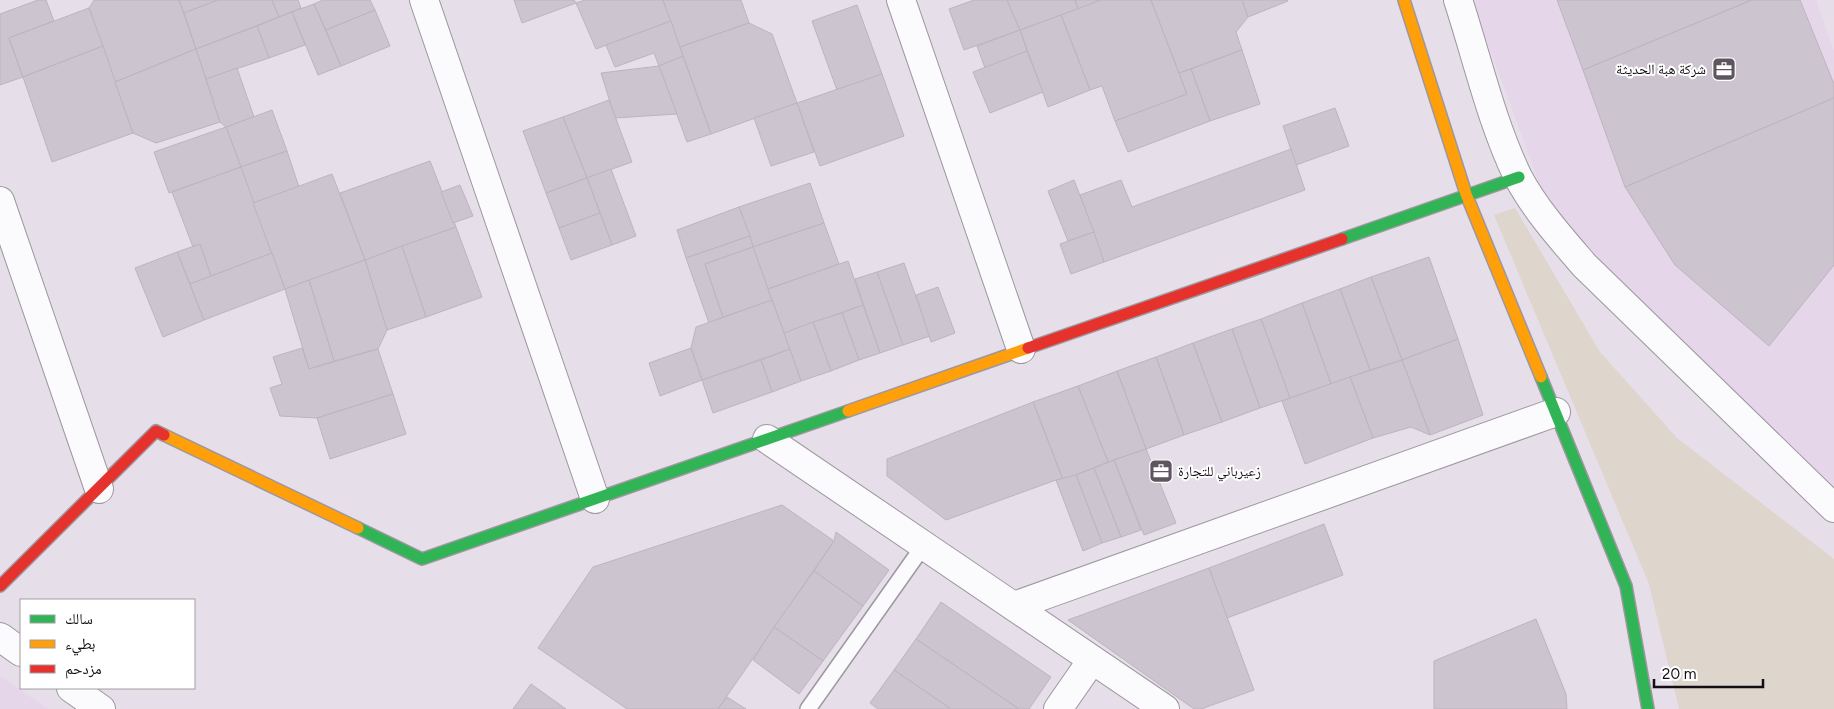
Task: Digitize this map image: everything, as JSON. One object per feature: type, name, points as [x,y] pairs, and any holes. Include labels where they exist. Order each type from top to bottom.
[{"type":"street","points":[[424,0],[595,499]]},
{"type":"street","points":[[901,0],[1021,349]]},
{"type":"street","points":[[1404,0],[1466,194],[1626,586],[1648,709]]},
{"type":"street","points":[[1458,0],[1502,138],[1519,177],[1554,230],[1584,265],[1834,508]]},
{"type":"street","points":[[0,586],[156,431],[422,559],[1519,177]]},
{"type":"street","points":[[0,201],[99,489]]},
{"type":"street","points":[[1014,606],[1556,412]]},
{"type":"street","points":[[767,438],[1165,709]]},
{"type":"street","points":[[0,637],[20,651]]},
{"type":"street","points":[[1058,709],[1092,660]]},
{"type":"street","points":[[72,689],[101,709]]},
{"type":"lane","points":[[808,709],[924,545]]},
{"type":"shaded area","points":[[1472,0],[1816,0],[1834,51],[1834,485],[1559,237]]},
{"type":"shaded area","points":[[1515,208],[1600,352],[1677,438],[1834,559],[1834,709],[1679,709],[1649,584],[1494,215]]},
{"type":"shaded area","points":[[0,676],[48,709],[0,709]]},
{"type":"building","points":[[38,0],[46,0],[54,21],[9,38],[23,77],[0,85],[0,14]]},
{"type":"building","points":[[94,0],[179,0],[196,49],[115,82],[89,8]]},
{"type":"building","points":[[179,0],[218,0],[184,13]]},
{"type":"building","points":[[218,0],[272,0],[279,17],[196,49],[184,13]]},
{"type":"building","points":[[272,0],[298,0],[301,8],[279,17]]},
{"type":"building","points":[[323,0],[370,0],[375,10],[326,30],[314,4]]},
{"type":"building","points":[[514,0],[574,0],[576,3],[522,23]]},
{"type":"building","points":[[585,0],[663,0],[671,21],[596,49],[576,3]]},
{"type":"building","points":[[663,0],[741,0],[749,23],[680,47]]},
{"type":"building","points":[[974,0],[1007,0],[1020,30],[964,50],[949,9]]},
{"type":"building","points":[[1007,0],[1075,0],[1078,9],[1020,30]]},
{"type":"building","points":[[1075,0],[1101,0],[1078,9]]},
{"type":"building","points":[[1101,0],[1151,0],[1187,94],[1115,121],[1102,86],[1090,90],[1061,15]]},
{"type":"building","points":[[1151,0],[1242,0],[1248,17],[1236,32],[1242,50],[1179,73]]},
{"type":"building","points":[[1242,0],[1287,0],[1288,1],[1248,17]]},
{"type":"building","points":[[1557,0],[1752,0],[1583,70]]},
{"type":"building","points":[[1752,0],[1800,0],[1834,84],[1834,98],[1625,187],[1583,70]]},
{"type":"building","points":[[314,4],[341,66],[318,75],[292,12]]},
{"type":"building","points":[[857,5],[882,74],[837,90],[812,21]]},
{"type":"building","points":[[89,8],[103,46],[23,77],[9,38]]},
{"type":"building","points":[[375,10],[390,46],[341,66],[326,30]]},
{"type":"building","points":[[292,12],[305,45],[269,58],[257,26]]},
{"type":"building","points":[[1061,15],[1090,90],[1048,107],[1020,30]]},
{"type":"building","points":[[671,21],[683,56],[659,66],[654,53],[615,67],[606,45]]},
{"type":"building","points":[[749,23],[772,34],[797,103],[711,134],[680,47]]},
{"type":"building","points":[[257,26],[269,58],[206,79],[196,49]]},
{"type":"building","points":[[1020,30],[1027,51],[985,68],[977,46]]},
{"type":"building","points":[[103,46],[133,133],[52,162],[23,77]]},
{"type":"building","points":[[196,49],[220,122],[156,143],[133,133],[115,82]]},
{"type":"building","points":[[1242,50],[1260,104],[1210,121],[1191,69]]},
{"type":"building","points":[[1027,51],[1043,92],[990,113],[973,72]]},
{"type":"building","points":[[683,56],[711,134],[687,142],[659,66]]},
{"type":"building","points":[[659,66],[677,114],[615,118],[601,73]]},
{"type":"building","points":[[237,68],[254,117],[226,127],[220,122],[206,79]]},
{"type":"building","points":[[1191,69],[1210,121],[1128,152],[1115,121],[1187,94],[1179,73]]},
{"type":"building","points":[[882,74],[904,136],[820,166],[797,103]]},
{"type":"building","points":[[1834,98],[1834,265],[1769,346],[1675,265],[1625,187]]},
{"type":"building","points":[[609,100],[632,162],[587,178],[563,117]]},
{"type":"building","points":[[797,103],[814,152],[771,166],[754,118]]},
{"type":"building","points":[[1335,108],[1349,146],[1296,165],[1283,126]]},
{"type":"building","points":[[272,110],[287,151],[241,167],[226,127]]},
{"type":"building","points":[[563,117],[587,178],[546,193],[523,131]]},
{"type":"building","points":[[226,127],[241,167],[169,193],[154,152]]},
{"type":"building","points":[[1291,149],[1305,190],[1104,262],[1080,195],[1121,180],[1132,207]]},
{"type":"building","points":[[287,151],[299,187],[253,203],[241,167]]},
{"type":"building","points":[[430,161],[456,227],[365,260],[340,193]]},
{"type":"building","points":[[241,167],[272,253],[211,276],[200,244],[193,247],[172,192]]},
{"type":"building","points":[[611,169],[636,236],[612,245],[587,178]]},
{"type":"building","points":[[332,174],[365,260],[285,289],[253,203]]},
{"type":"building","points":[[587,178],[600,213],[559,228],[546,193]]},
{"type":"building","points":[[1074,180],[1094,232],[1068,241],[1048,191]]},
{"type":"building","points":[[810,183],[824,223],[753,247],[739,207]]},
{"type":"building","points":[[460,185],[473,216],[453,223],[441,192]]},
{"type":"building","points":[[739,207],[750,236],[686,258],[677,230]]},
{"type":"building","points":[[600,213],[612,245],[571,260],[559,228]]},
{"type":"building","points":[[824,223],[839,264],[768,289],[753,247]]},
{"type":"building","points":[[456,227],[482,297],[426,317],[402,246]]},
{"type":"building","points":[[1094,232],[1104,262],[1071,274],[1060,244]]},
{"type":"building","points":[[750,236],[753,247],[705,264],[723,317],[709,323],[686,258]]},
{"type":"building","points":[[200,244],[211,276],[190,284],[177,252]]},
{"type":"building","points":[[402,246],[426,317],[387,330],[365,260]]},
{"type":"building","points":[[753,247],[772,300],[723,317],[705,264]]},
{"type":"building","points":[[177,252],[204,320],[163,337],[135,268]]},
{"type":"building","points":[[272,253],[285,289],[204,320],[190,284]]},
{"type":"building","points":[[1429,257],[1458,339],[1402,360],[1371,277]]},
{"type":"building","points":[[365,260],[387,330],[378,349],[334,361],[309,280]]},
{"type":"building","points":[[848,261],[863,305],[784,333],[768,289]]},
{"type":"building","points":[[904,263],[930,336],[903,345],[877,272]]},
{"type":"building","points":[[877,272],[903,345],[880,353],[855,279]]},
{"type":"building","points":[[1371,277],[1402,360],[1370,370],[1340,289]]},
{"type":"building","points":[[309,280],[334,361],[309,369],[285,289]]},
{"type":"building","points":[[938,287],[955,333],[931,342],[916,295]]},
{"type":"building","points":[[1340,289],[1370,370],[1331,384],[1302,303]]},
{"type":"building","points":[[772,300],[790,349],[702,380],[691,348],[696,327]]},
{"type":"building","points":[[1302,303],[1331,384],[1290,398],[1261,319]]},
{"type":"building","points":[[863,305],[880,353],[859,360],[842,313]]},
{"type":"building","points":[[842,313],[859,360],[831,371],[813,322]]},
{"type":"building","points":[[1261,319],[1290,398],[1260,408],[1232,329]]},
{"type":"building","points":[[813,322],[831,371],[801,381],[784,333]]},
{"type":"building","points":[[1232,329],[1260,408],[1222,422],[1193,343]]},
{"type":"building","points":[[1458,339],[1483,415],[1430,435],[1402,360]]},
{"type":"building","points":[[1193,343],[1222,422],[1184,435],[1156,357]]},
{"type":"building","points":[[302,348],[309,369],[378,349],[393,394],[317,418],[280,416],[270,388],[282,384],[273,357]]},
{"type":"building","points":[[691,348],[702,380],[660,396],[649,363]]},
{"type":"building","points":[[790,349],[801,381],[772,392],[761,360]]},
{"type":"building","points":[[1156,357],[1184,435],[1146,449],[1117,371]]},
{"type":"building","points":[[761,360],[772,392],[713,413],[702,380]]},
{"type":"building","points":[[1402,360],[1430,435],[1411,427],[1373,438],[1350,377]]},
{"type":"building","points":[[1117,371],[1146,449],[1108,462],[1078,386]]},
{"type":"building","points":[[1350,377],[1373,438],[1305,464],[1282,401]]},
{"type":"building","points":[[1078,386],[1108,462],[1063,480],[1033,402]]},
{"type":"building","points":[[393,394],[406,434],[330,459],[317,418]]},
{"type":"building","points":[[1033,402],[1063,480],[1056,480],[946,520],[887,476],[887,459]]},
{"type":"building","points":[[1146,449],[1176,523],[1144,535],[1114,460]]},
{"type":"building","points":[[1114,460],[1141,530],[1121,537],[1094,468]]},
{"type":"building","points":[[1094,468],[1121,537],[1102,543],[1076,475]]},
{"type":"building","points":[[1076,475],[1102,543],[1083,551],[1056,480]]},
{"type":"building","points":[[782,505],[834,541],[718,709],[627,709],[538,648],[593,567]]},
{"type":"building","points":[[1324,524],[1343,575],[1227,618],[1209,568]]},
{"type":"building","points":[[836,532],[889,570],[863,606],[814,571],[834,541]]},
{"type":"building","points":[[1209,568],[1254,690],[1201,709],[1194,709],[1068,620]]},
{"type":"building","points":[[814,571],[863,606],[823,661],[774,627]]},
{"type":"building","points":[[941,602],[1051,677],[1029,709],[1019,709],[916,639]]},
{"type":"building","points":[[1536,619],[1566,694],[1567,709],[1434,709],[1434,661]]},
{"type":"building","points":[[774,627],[823,661],[799,694],[753,660]]},
{"type":"building","points":[[916,639],[1019,709],[951,709],[894,670]]},
{"type":"building","points":[[894,670],[951,709],[878,709],[870,703]]},
{"type":"building","points":[[531,684],[566,709],[513,709]]},
{"type":"building","points":[[727,697],[746,709],[718,709]]},
{"type":"traffic: fast","points":[[1342,239],[1519,177]]},
{"type":"traffic: fast","points":[[1541,377],[1626,586],[1648,709]]},
{"type":"traffic: fast","points":[[358,528],[422,559],[848,411]]},
{"type":"traffic: slow","points":[[1404,0],[1466,194],[1541,377]]},
{"type":"traffic: slow","points":[[848,411],[1028,348]]},
{"type":"traffic: slow","points":[[164,435],[358,528]]},
{"type":"traffic: jam","points":[[1028,348],[1342,239]]},
{"type":"traffic: jam","points":[[0,586],[156,431],[164,435]]},
{"type":"place","name":"شركة هبة الحديثة","points":[[1724,69]]},
{"type":"place","name":"زعيرباني للتجارة","points":[[1161,471]]}]
